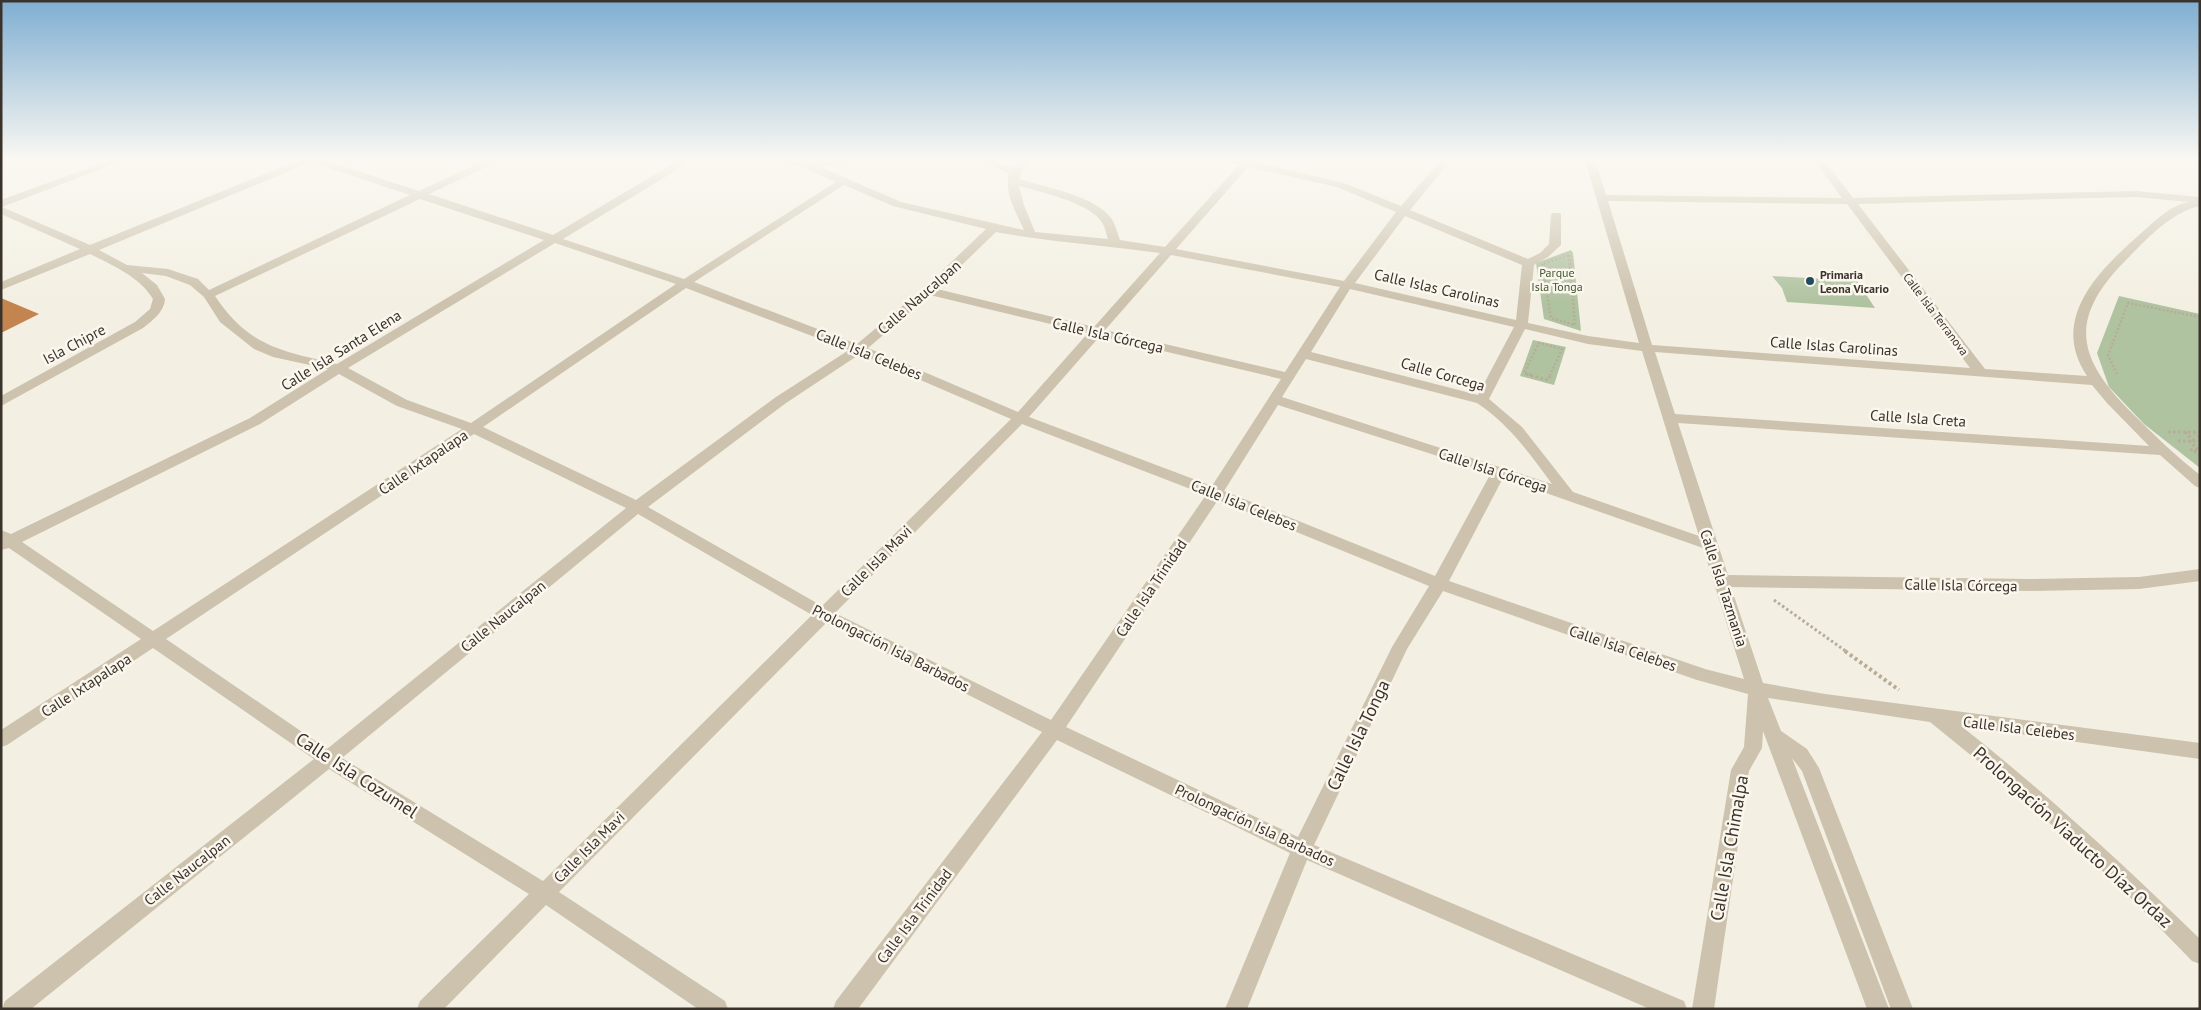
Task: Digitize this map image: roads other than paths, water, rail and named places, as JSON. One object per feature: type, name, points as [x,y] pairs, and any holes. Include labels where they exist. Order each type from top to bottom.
[{"type":"street","points":[[1,286],[194,207]]},
{"type":"street","points":[[208,295],[393,207]]},
{"type":"street","name":"Calle Isla Celebes","points":[[454,207],[685,283],[859,349],[1020,418],[1215,493],[1439,584],[1703,675],[1756,689],[1936,717],[2200,751]]},
{"type":"street","name":"Calle Isla Santa Elena","points":[[4,540],[255,422],[339,368],[608,207]]},
{"type":"street","name":"Calle Ixtapalapa","points":[[1,740],[473,428],[685,283],[803,207]]},
{"type":"street","name":"Calle Islas Carolinas","points":[[910,207],[1031,235],[1115,243],[1168,251],[1347,284],[1581,339],[1648,348],[2094,381]]},
{"type":"street","points":[[1020,207],[1031,235]]},
{"type":"street","points":[[1089,207],[1107,219],[1115,243]]},
{"type":"street","name":"Calle Isla Mavi","points":[[428,1009],[543,892],[1020,418],[1168,251],[1203,207]]},
{"type":"street","points":[[1391,207],[1528,263],[1544,255],[1555,245],[1556,215]]},
{"type":"street","name":"Calle Isla Trinidad","points":[[844,1009],[1054,730],[1215,493],[1347,284],[1406,207]]},
{"type":"street","name":"Calle Isla Tazmania","points":[[1605,207],[1756,689],[1878,1009]]},
{"type":"street","name":"Calle Isla Terranova","points":[[1856,207],[1981,373]]},
{"type":"street","points":[[2182,207],[2144,237],[2094,288],[2086,302],[2079,332],[2084,361],[2094,381],[2167,446],[2200,483]]},
{"type":"street","points":[[1,210],[92,250],[127,268]]},
{"type":"street","name":"Calle Naucalpan","points":[[13,1009],[328,759],[637,507],[781,400],[859,349],[928,292],[994,228]]},
{"type":"street","points":[[1482,400],[1522,324],[1528,263]]},
{"type":"street","name":"Prolongación Isla Barbados","points":[[127,268],[168,272],[182,276],[194,282],[208,295],[224,319],[259,346],[278,354],[339,368],[402,403],[473,428],[637,507],[823,614],[1054,730],[1302,849],[1676,1009]]},
{"type":"street","name":"Isla Chipre","points":[[1,402],[124,335],[139,325],[158,307],[159,298],[156,291],[127,268]]},
{"type":"street","name":"Calle Isla Córcega","points":[[928,292],[1288,377]]},
{"type":"street","name":"Calle Corcega","points":[[1302,354],[1482,400],[1496,408],[1510,422],[1567,494]]},
{"type":"street","name":"Calle Isla Córcega","points":[[1274,399],[1499,471],[1710,545]]},
{"type":"street","name":"Calle Isla Creta","points":[[1670,418],[2167,446]]},
{"type":"street","name":"Calle Isla Tonga","points":[[1236,1009],[1302,849],[1400,646],[1439,584],[1499,471]]},
{"type":"street","name":"Calle Isla Cozumel","points":[[4,540],[155,640],[328,759],[543,892],[717,1009]]},
{"type":"street","name":"Calle Isla Córcega","points":[[1722,581],[1750,583],[2041,585],[2140,583],[2200,575]]},
{"type":"street","name":"Calle Isla Chimalpa","points":[[1703,1009],[1734,797],[1740,770],[1753,748],[1756,689]]},
{"type":"street","name":"Prolongación Viaducto Díaz Ordaz","points":[[1936,717],[2024,788],[2127,881],[2200,954]]},
{"type":"street","points":[[1774,735],[1800,754],[1810,768],[1902,1009]]},
{"type":"place","name":"Primaria Leona Vicario","points":[[1810,281]]},
{"type":"park label","name":"Parque Isla Tonga","points":[[1557,279]]}]
